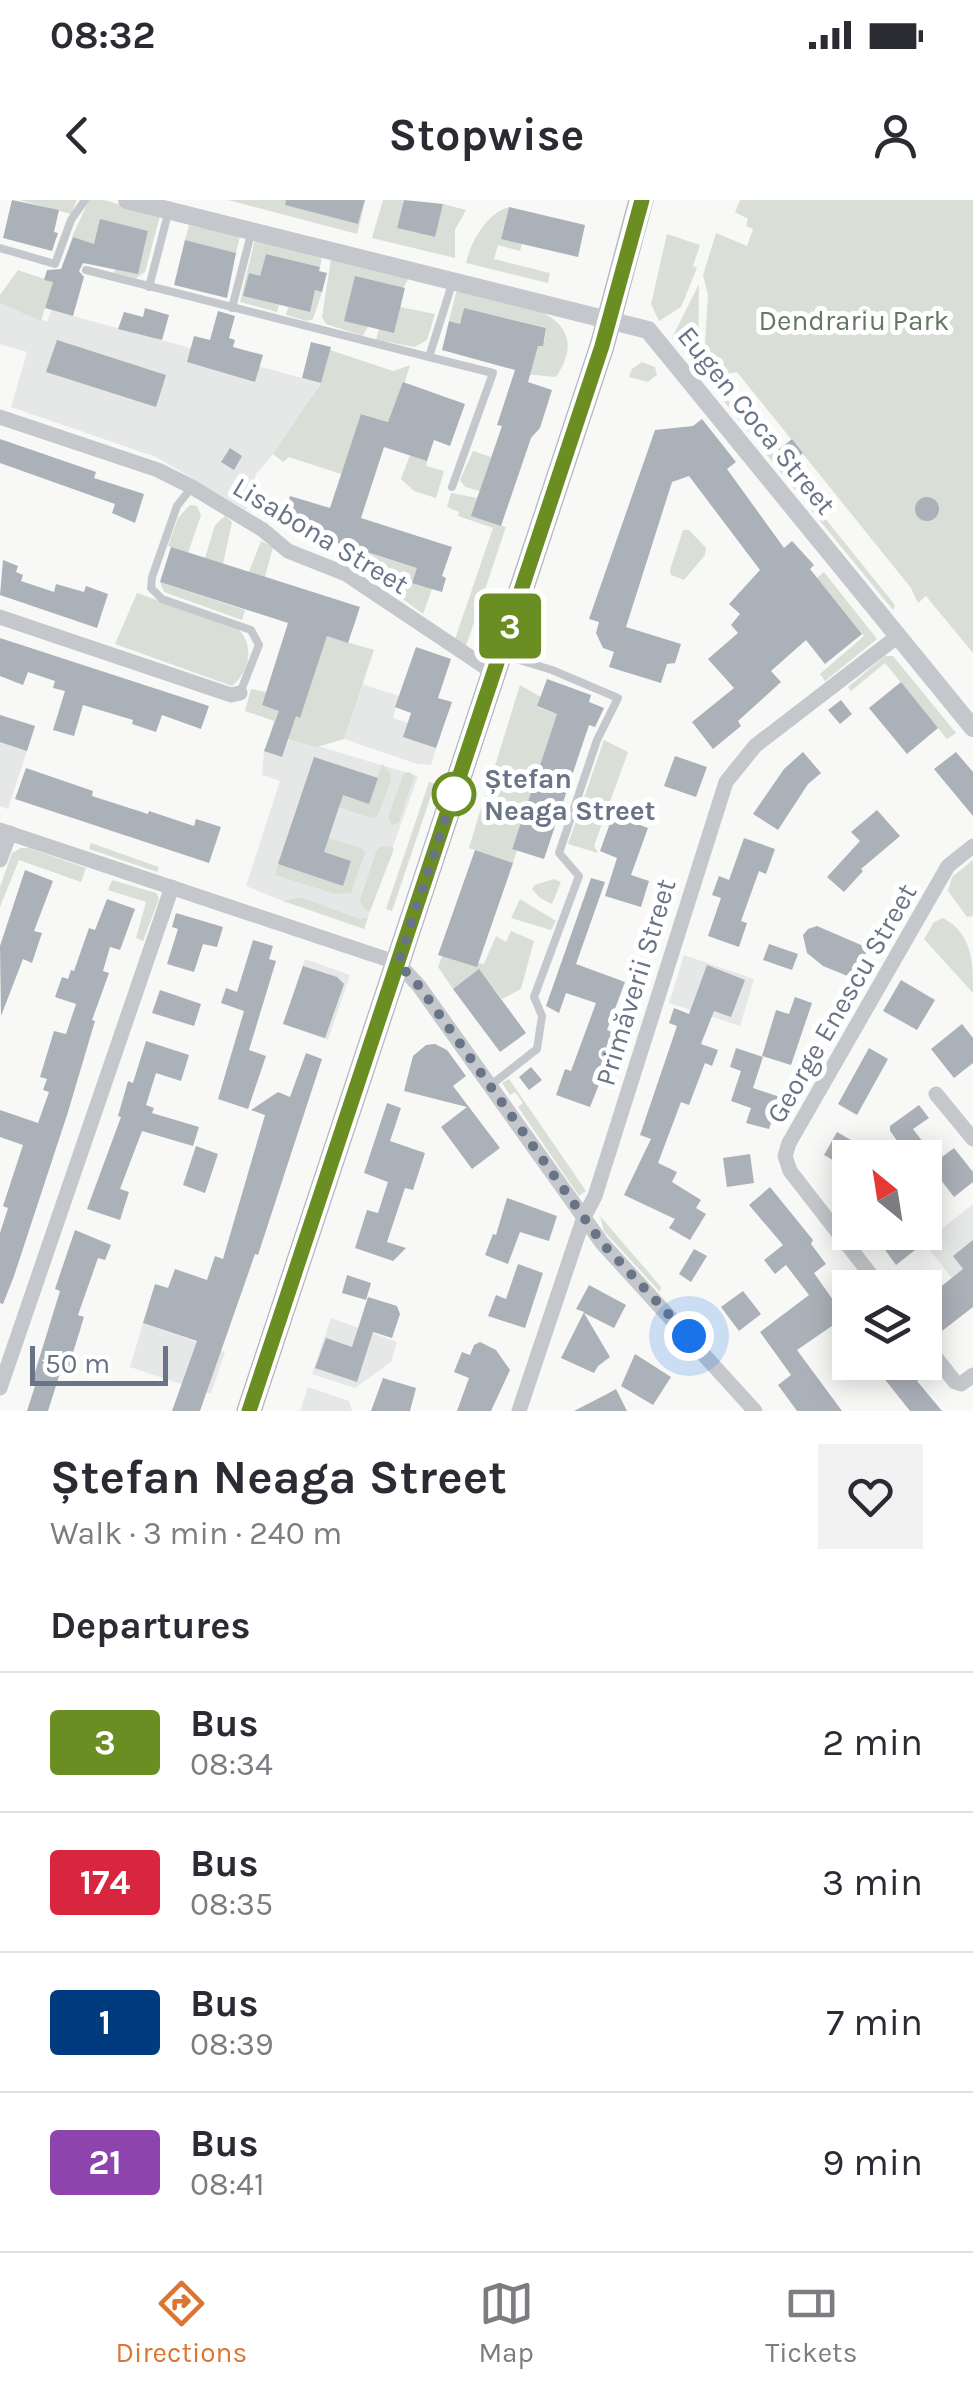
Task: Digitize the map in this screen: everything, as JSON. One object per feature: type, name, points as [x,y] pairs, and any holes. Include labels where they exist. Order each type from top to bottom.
[{"type":"main road","points":[[250,1411],[610,320],[642,200]]},
{"type":"street","name":"Eugen Coca Street","points":[[128,200],[648,330],[973,728]]},
{"type":"street","name":"Lisabona Street","points":[[0,417],[158,470],[262,530],[288,551],[346,574],[497,663]]},
{"type":"street","points":[[0,616],[231,695],[240,692]]},
{"type":"street","name":"Primăverii Street","points":[[519,1411],[584,1217],[595,1196],[726,782],[755,746],[898,636]]},
{"type":"street","points":[[0,860],[5,831],[398,963],[419,986],[602,1243],[751,1409]]},
{"type":"street","name":"George Enescu Street","points":[[867,1270],[790,1171],[788,1143],[948,866],[973,846]]},
{"type":"street","points":[[0,1388],[172,887]]},
{"type":"street","points":[[936,1094],[973,1139]]},
{"type":"street","points":[[942,1366],[961,1384],[973,1375]]},
{"type":"lane","points":[[0,248],[55,264],[71,220],[85,200]]},
{"type":"lane","points":[[149,287],[169,210]]},
{"type":"lane","points":[[232,308],[252,230]]},
{"type":"lane","points":[[86,270],[493,372],[452,488]]},
{"type":"lane","points":[[430,357],[453,280]]},
{"type":"lane","points":[[192,487],[178,506],[151,588],[162,598],[251,630],[258,644],[240,692]]},
{"type":"lane","points":[[490,1085],[536,1048],[542,1016],[534,997],[579,876],[559,853],[597,740],[618,698],[552,670],[497,663]]},
{"type":"shaded area","points":[[0,303],[47,322],[51,310],[320,383],[282,444],[256,474],[246,510],[156,457],[11,407],[27,352],[0,344]]},
{"type":"shaded area","points":[[362,684],[399,696],[393,718],[441,733],[431,765],[417,764],[344,739]]},
{"type":"shaded area","points":[[0,715],[35,726],[8,809],[0,806]]},
{"type":"shaded area","points":[[294,739],[418,776],[368,917],[360,919],[301,897],[283,901],[246,886],[280,781],[262,775],[264,751]]},
{"type":"shaded area","points":[[684,955],[754,979],[740,1026],[669,1003]]},
{"type":"shaded area","points":[[305,959],[350,975],[328,1040],[283,1024]]},
{"type":"shaded area","points":[[973,1204],[973,1305],[930,1250],[942,1250],[942,1229]]},
{"type":"shaded area","points":[[331,1318],[397,1342],[391,1362],[355,1388],[312,1374]]},
{"type":"shaded area","points":[[143,1323],[225,1352],[211,1394],[130,1367]]},
{"type":"shaded area","points":[[308,1387],[349,1401],[352,1411],[300,1411]]},
{"type":"green space","points":[[19,200],[77,200],[71,214]]},
{"type":"green space","points":[[89,200],[104,200],[160,216],[145,272],[136,278],[114,273],[115,268],[138,273],[148,231],[101,220],[94,244],[72,237]]},
{"type":"green space","points":[[228,200],[312,200],[309,211],[358,224],[366,200],[357,234]]},
{"type":"green space","points":[[383,200],[404,200],[397,228],[434,237],[443,204],[466,210],[455,230],[455,258],[372,238]]},
{"type":"green space","name":"Dendrariu Park","points":[[740,200],[973,200],[973,653],[926,596],[918,603],[911,588],[737,372],[711,380],[806,494],[795,490],[703,375],[708,295],[703,275],[716,233],[747,246],[753,229],[746,226],[748,219],[735,212]]},
{"type":"green space","points":[[509,207],[501,238],[522,244],[520,251],[498,245],[494,259],[550,273],[548,283],[466,263],[481,229]]},
{"type":"green space","points":[[189,225],[240,236],[236,253],[185,240]]},
{"type":"green space","points":[[667,234],[700,245],[693,266],[697,268],[681,307],[659,321],[651,304]]},
{"type":"green space","points":[[255,239],[322,256],[320,267],[266,254],[248,297],[279,305],[277,312],[240,302]]},
{"type":"green space","points":[[331,259],[409,277],[363,336],[326,324],[322,317]]},
{"type":"green space","points":[[18,270],[53,282],[41,321],[0,303],[0,295]]},
{"type":"green space","points":[[699,284],[698,370],[672,338]]},
{"type":"green space","points":[[457,289],[520,303],[556,322],[566,336],[567,354],[556,377],[524,374],[518,360],[533,363],[538,346],[544,342],[543,327],[464,308],[460,324],[449,321]]},
{"type":"green space","points":[[315,290],[322,292],[313,319],[286,315],[288,307],[309,312]]},
{"type":"green space","points":[[400,307],[435,314],[427,340],[415,347],[376,340],[379,329],[394,332]]},
{"type":"green space","points":[[330,350],[393,371],[410,365],[392,423],[362,414],[341,474],[289,457],[283,462],[273,454],[321,383]]},
{"type":"green space","points":[[642,362],[655,367],[657,375],[648,382],[629,377]]},
{"type":"green space","points":[[473,451],[491,457],[480,491],[465,487],[460,480]]},
{"type":"green space","points":[[410,455],[427,461],[426,466],[444,471],[436,498],[414,491],[401,479]]},
{"type":"green space","points":[[451,493],[477,498],[472,516],[506,527],[466,646],[454,642],[493,528],[458,516],[459,512],[447,507]]},
{"type":"green space","points":[[190,505],[197,506],[201,515],[188,553],[168,546],[178,518]]},
{"type":"green space","points":[[807,505],[816,507],[895,605],[893,610]]},
{"type":"green space","points":[[225,516],[232,522],[223,564],[205,558],[215,525]]},
{"type":"green space","points":[[683,530],[689,530],[706,548],[705,555],[684,580],[671,575],[670,570]]},
{"type":"green space","points":[[261,541],[273,547],[265,577],[249,572]]},
{"type":"green space","points":[[351,548],[417,568],[432,589],[423,614],[348,558]]},
{"type":"green space","points":[[824,572],[877,639],[825,681],[820,674],[864,636],[817,578]]},
{"type":"green space","points":[[160,582],[245,610],[242,620],[164,592]]},
{"type":"green space","points":[[137,593],[239,630],[247,644],[248,659],[238,680],[232,686],[115,644]]},
{"type":"green space","points":[[327,636],[374,650],[344,739],[317,747],[270,735],[274,721],[245,711],[251,689],[266,692],[262,705],[300,717]]},
{"type":"green space","points":[[885,656],[893,656],[956,733],[947,739],[885,663],[851,691],[848,687]]},
{"type":"green space","points":[[520,685],[541,697],[537,707],[557,714],[512,848],[517,850],[513,863],[469,848],[481,808],[488,810],[492,801],[485,798]]},
{"type":"green space","points":[[604,740],[628,752],[594,846],[598,853],[568,844]]},
{"type":"green space","points":[[382,764],[391,780],[377,817],[339,807],[343,795],[369,803]]},
{"type":"green space","points":[[410,772],[414,777],[399,822],[392,825],[388,817],[404,773]]},
{"type":"green space","points":[[429,782],[435,784],[392,911],[386,909]]},
{"type":"green space","points":[[328,838],[361,848],[365,853],[351,893],[336,894],[275,875],[278,864],[343,886],[351,861],[324,852]]},
{"type":"green space","points":[[91,843],[159,867],[157,872],[89,849]]},
{"type":"green space","points":[[389,846],[394,849],[370,911],[365,910],[360,900],[376,852]]},
{"type":"green space","points":[[21,848],[86,868],[81,882],[19,860],[0,907],[0,887],[12,853]]},
{"type":"green space","points":[[973,860],[973,916],[967,917],[948,891],[952,877]]},
{"type":"green space","points":[[554,879],[561,882],[552,904],[532,889]]},
{"type":"green space","points":[[112,880],[156,893],[159,899],[143,941],[136,938],[146,902],[108,890]]},
{"type":"green space","points":[[301,897],[360,919],[368,917],[364,929],[283,901]]},
{"type":"green space","points":[[520,899],[556,921],[551,930],[511,918]]},
{"type":"green space","points":[[943,918],[966,941],[973,993],[924,939],[934,922]]},
{"type":"green space","points":[[511,931],[534,941],[521,989],[502,999],[479,970],[453,989],[438,967],[442,956],[484,964],[496,936],[506,942]]},
{"type":"green space","points":[[509,1079],[586,1191],[579,1196],[518,1107],[523,1103],[515,1092],[510,1095],[502,1083]]},
{"type":"green space","points":[[600,1216],[661,1287],[660,1292],[604,1231]]},
{"type":"building","points":[[12,200],[59,210],[52,251],[3,238]]},
{"type":"building","points":[[286,200],[365,200],[358,224],[285,205]]},
{"type":"building","points":[[404,200],[443,204],[435,237],[397,228]]},
{"type":"building","points":[[509,207],[585,225],[578,257],[501,239]]},
{"type":"building","points":[[100,219],[148,231],[138,274],[83,263],[79,271],[84,277],[73,316],[45,308],[53,282],[44,280],[47,270],[61,269],[73,237],[94,244]]},
{"type":"building","points":[[185,240],[236,253],[227,298],[174,285]]},
{"type":"building","points":[[266,254],[320,267],[319,271],[327,273],[322,292],[315,290],[310,312],[243,296],[249,273],[260,276]]},
{"type":"building","points":[[355,276],[405,288],[394,333],[344,321]]},
{"type":"building","points":[[145,308],[169,315],[162,340],[118,329],[124,312],[143,317]]},
{"type":"building","points":[[464,308],[546,328],[528,382],[552,390],[501,526],[471,516],[502,426],[497,425],[515,370],[442,350],[449,321],[460,324]]},
{"type":"building","points":[[218,311],[235,316],[229,338],[235,340],[233,347],[263,355],[255,382],[187,362],[194,336],[210,340]]},
{"type":"building","points":[[57,340],[166,375],[156,407],[46,372]]},
{"type":"building","points":[[311,342],[331,347],[321,383],[302,378]]},
{"type":"building","points":[[403,382],[465,404],[450,446],[434,440],[427,461],[384,447],[361,518],[452,547],[442,576],[446,578],[442,592],[412,583],[417,568],[281,525],[290,496],[330,508],[361,414],[388,422]]},
{"type":"building","points":[[702,419],[736,462],[727,469],[784,548],[792,541],[814,565],[810,569],[862,634],[825,664],[806,640],[771,671],[781,682],[738,721],[741,726],[713,749],[692,722],[734,688],[708,659],[738,633],[731,625],[740,614],[729,604],[760,570],[689,476],[672,482],[626,627],[681,644],[675,663],[667,664],[661,683],[609,667],[614,652],[603,648],[596,633],[599,622],[589,619],[655,430],[693,426]]},
{"type":"building","points":[[0,439],[96,472],[94,478],[144,494],[135,523],[112,513],[115,504],[0,463]]},
{"type":"building","points":[[792,439],[803,453],[789,465],[778,450]]},
{"type":"building","points":[[230,448],[242,456],[234,470],[221,462]]},
{"type":"building","points":[[927,497],[936,500],[936,518],[927,521],[918,518],[915,509],[918,500]]},
{"type":"building","points":[[171,547],[360,607],[348,643],[327,636],[300,718],[296,716],[282,757],[264,751],[279,711],[262,705],[288,623],[160,582]]},
{"type":"building","points":[[3,560],[18,566],[16,572],[23,575],[21,581],[54,592],[56,584],[84,592],[86,586],[108,594],[97,628],[0,595]]},
{"type":"building","points":[[0,638],[209,706],[201,729],[162,715],[156,732],[132,724],[133,720],[83,705],[74,736],[53,730],[65,691],[53,688],[55,681],[28,672],[23,685],[0,676]]},
{"type":"building","points":[[416,647],[451,659],[438,698],[452,702],[436,748],[403,737],[411,713],[395,707]]},
{"type":"building","points":[[547,679],[591,695],[589,702],[604,708],[595,727],[589,725],[544,859],[512,849],[557,714],[537,706]]},
{"type":"building","points":[[901,682],[938,728],[907,754],[869,708]]},
{"type":"building","points":[[841,700],[852,714],[840,724],[828,710]]},
{"type":"building","points":[[0,715],[35,726],[27,751],[0,742]]},
{"type":"building","points":[[803,752],[821,773],[808,784],[778,830],[753,814],[784,769]]},
{"type":"building","points":[[956,752],[973,772],[973,816],[934,769]]},
{"type":"building","points":[[675,756],[707,767],[696,797],[664,786]]},
{"type":"building","points":[[314,757],[378,778],[369,804],[343,795],[324,852],[351,861],[343,886],[278,864]]},
{"type":"building","points":[[26,768],[148,814],[149,811],[194,826],[196,819],[221,827],[209,863],[15,799]]},
{"type":"building","points":[[877,810],[900,836],[861,869],[844,892],[827,877],[860,841],[851,832]]},
{"type":"building","points":[[613,815],[648,828],[631,875],[649,881],[641,907],[605,896],[617,858],[600,851]]},
{"type":"building","points":[[744,838],[775,849],[766,874],[759,871],[741,921],[747,923],[739,947],[708,936],[721,898],[712,895],[719,876],[729,880]]},
{"type":"building","points":[[475,850],[513,863],[477,967],[438,955]]},
{"type":"building","points":[[25,870],[53,881],[34,931],[42,933],[32,963],[23,959],[1,1016],[0,946]]},
{"type":"building","points":[[591,878],[605,882],[576,964],[625,982],[607,1030],[619,1035],[590,1107],[556,1095],[565,1069],[571,1071],[596,1003],[566,993],[559,1013],[546,1006]]},
{"type":"building","points":[[107,899],[135,909],[120,950],[110,947],[103,971],[109,973],[92,1020],[95,1021],[68,1112],[3,1304],[0,1233],[8,1208],[3,1206],[23,1145],[0,1137],[0,1110],[38,1123],[49,1092],[43,1090],[47,1079],[40,1077],[54,1031],[66,1034],[76,1004],[55,997],[62,977],[68,979],[74,971],[89,928],[95,930]]},
{"type":"building","points":[[176,913],[223,927],[217,947],[203,944],[194,972],[167,964],[178,929],[172,927]]},
{"type":"building","points":[[817,926],[868,948],[855,979],[823,966],[807,953],[803,935]]},
{"type":"building","points":[[253,940],[273,946],[269,959],[276,961],[249,1050],[266,1056],[248,1109],[218,1099],[244,1011],[221,1003],[226,988],[237,992]]},
{"type":"building","points":[[769,944],[798,954],[792,970],[763,960]]},
{"type":"building","points":[[707,965],[745,980],[731,1017],[714,1011],[701,1044],[718,1050],[712,1066],[705,1063],[689,1105],[681,1102],[658,1163],[677,1172],[672,1182],[701,1200],[696,1208],[706,1214],[690,1240],[669,1228],[675,1219],[624,1195],[651,1139],[640,1135],[677,1026],[669,1023],[674,1008],[689,1014]]},
{"type":"building","points":[[303,966],[337,977],[344,984],[325,1038],[283,1024]]},
{"type":"building","points":[[479,969],[526,1033],[500,1052],[453,989]]},
{"type":"building","points":[[901,980],[935,1000],[917,1030],[883,1011]]},
{"type":"building","points":[[160,990],[201,1004],[194,1026],[152,1013]]},
{"type":"building","points":[[795,997],[812,1003],[791,1065],[762,1056],[776,1010],[789,1014]]},
{"type":"building","points":[[962,1024],[973,1038],[973,1063],[954,1078],[931,1049]]},
{"type":"building","points":[[146,1041],[189,1055],[181,1081],[156,1073],[146,1105],[154,1108],[152,1113],[199,1127],[193,1146],[142,1131],[120,1189],[129,1192],[120,1220],[87,1209],[121,1117],[118,1116],[128,1081],[133,1083]]},
{"type":"building","points":[[435,1044],[447,1050],[466,1076],[453,1086],[500,1148],[472,1169],[441,1127],[467,1107],[404,1091],[413,1056],[426,1045]]},
{"type":"building","points":[[736,1048],[763,1057],[753,1088],[780,1097],[769,1129],[746,1123],[751,1108],[731,1101],[741,1071],[730,1067]]},
{"type":"building","points":[[869,1048],[888,1059],[857,1115],[838,1104]]},
{"type":"building","points":[[306,1053],[322,1059],[258,1255],[255,1254],[200,1411],[172,1411],[197,1341],[143,1323],[155,1284],[168,1288],[175,1269],[207,1280],[215,1256],[223,1259],[265,1115],[251,1110],[278,1092],[290,1097]]},
{"type":"building","points":[[531,1067],[542,1080],[529,1090],[519,1077]]},
{"type":"building","points":[[387,1103],[401,1108],[390,1141],[425,1153],[413,1190],[405,1188],[387,1242],[406,1248],[393,1261],[355,1248],[367,1210],[378,1213],[388,1182],[364,1173]]},
{"type":"building","points":[[919,1105],[929,1118],[913,1129],[921,1140],[897,1140],[890,1126]]},
{"type":"building","points":[[837,1132],[851,1140],[832,1140]]},
{"type":"building","points":[[832,1141],[832,1160],[824,1155]]},
{"type":"building","points":[[196,1146],[218,1154],[205,1193],[183,1185]]},
{"type":"building","points":[[954,1148],[973,1172],[973,1182],[954,1197],[942,1182],[942,1157]]},
{"type":"building","points":[[750,1154],[754,1183],[727,1187],[723,1158]]},
{"type":"building","points":[[770,1187],[813,1240],[811,1244],[826,1264],[814,1273],[832,1299],[832,1326],[797,1350],[842,1411],[797,1411],[778,1385],[791,1375],[760,1332],[809,1295],[786,1265],[775,1274],[764,1260],[783,1245],[749,1205]]},
{"type":"building","points":[[507,1198],[557,1216],[549,1241],[520,1232],[508,1264],[485,1255],[493,1234],[496,1235]]},
{"type":"building","points":[[75,1230],[111,1245],[105,1260],[98,1258],[78,1315],[84,1317],[72,1356],[78,1358],[73,1374],[61,1370],[48,1411],[27,1411],[35,1386],[31,1385],[60,1291],[55,1289]]},
{"type":"building","points":[[973,1240],[973,1307],[942,1331],[942,1286],[963,1269],[953,1256]]},
{"type":"building","points":[[694,1249],[707,1256],[691,1282],[679,1274]]},
{"type":"building","points":[[885,1250],[915,1250],[896,1265]]},
{"type":"building","points":[[518,1264],[543,1273],[525,1328],[488,1316],[496,1295],[506,1299]]},
{"type":"building","points":[[347,1275],[371,1283],[366,1300],[342,1293]]},
{"type":"building","points":[[589,1285],[626,1305],[614,1328],[584,1313],[610,1357],[594,1373],[561,1358],[584,1312],[576,1309]]},
{"type":"building","points":[[743,1291],[761,1314],[739,1331],[721,1307]]},
{"type":"building","points":[[368,1297],[397,1306],[400,1314],[392,1338],[373,1332],[357,1382],[315,1368],[326,1338],[352,1347]]},
{"type":"building","points":[[480,1342],[496,1350],[510,1370],[491,1411],[457,1411],[469,1378],[454,1372],[462,1352],[470,1355]]},
{"type":"building","points":[[635,1354],[671,1377],[653,1405],[621,1386]]},
{"type":"building","points":[[383,1378],[416,1388],[410,1411],[371,1411]]},
{"type":"building","points":[[885,1380],[918,1380],[942,1411],[910,1411]]},
{"type":"building","points":[[616,1389],[627,1411],[574,1411],[607,1394]]},
{"type":"bus line","name":"3","points":[[249,1411],[602,346],[642,200]]},
{"type":"place","name":"Ștefan Neaga Street","points":[[454,794]]},
{"type":"route","points":[[454,794],[455,790],[398,963],[419,986],[602,1243],[689,1336]]}]
